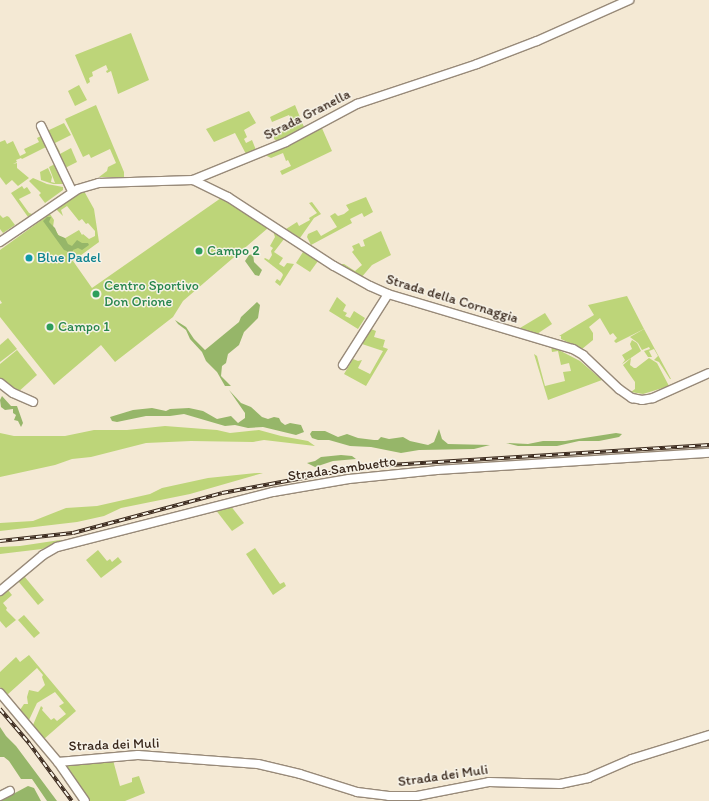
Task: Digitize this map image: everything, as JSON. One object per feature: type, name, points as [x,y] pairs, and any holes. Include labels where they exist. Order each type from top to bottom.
[{"type":"street","name":"Strada Granella","points":[[0,242],[72,191],[99,183],[193,180],[286,142],[357,104],[476,64],[537,41],[629,0]]},
{"type":"street","points":[[41,126],[72,191]]},
{"type":"street","name":"Strada della Cornaggia","points":[[193,180],[237,202],[349,275],[388,294],[573,349],[583,355],[619,389],[632,398],[642,400],[653,398],[709,374]]},
{"type":"street","points":[[343,365],[388,294]]},
{"type":"street","points":[[0,383],[13,393],[33,402]]},
{"type":"street","name":"Strada Sambuetto","points":[[0,591],[43,555],[57,547],[272,492],[349,480],[437,470],[709,453]]},
{"type":"street","points":[[0,692],[58,762],[85,801]]},
{"type":"street","name":"Strada dei Muli","points":[[58,762],[138,755],[258,764],[300,774],[357,792],[390,796],[417,796],[489,782],[560,784],[588,778],[632,760],[709,735]]},
{"type":"street","points":[[0,796],[10,791]]},
{"type":"green space","points":[[131,33],[149,80],[118,94],[111,71],[107,73],[106,71],[108,70],[106,65],[92,72],[93,76],[89,78],[90,82],[87,84],[75,55]]},
{"type":"green space","points":[[79,85],[87,100],[75,106],[68,91]]},
{"type":"green space","points":[[96,105],[124,172],[124,177],[99,177],[107,171],[108,167],[116,163],[110,149],[91,158],[89,154],[83,157],[65,119]]},
{"type":"green space","points":[[295,105],[304,127],[277,141],[274,139],[274,135],[294,125],[289,115],[272,122],[270,117]]},
{"type":"green space","points":[[249,111],[256,123],[244,130],[247,137],[244,139],[246,143],[252,140],[256,150],[246,154],[235,133],[214,142],[206,129]]},
{"type":"green space","points":[[64,123],[71,135],[55,143],[60,152],[58,153],[47,131]]},
{"type":"green space","points":[[321,126],[332,151],[282,175],[280,171],[291,166],[288,160],[286,161],[283,153],[271,158],[267,156],[268,153]]},
{"type":"green space","points":[[41,136],[46,147],[22,159],[16,160],[17,162],[13,164],[17,163],[17,168],[29,178],[18,186],[12,180],[6,185],[0,177],[0,142],[5,140],[7,144],[13,141],[20,156],[26,153],[24,149],[39,142],[37,138]]},
{"type":"green space","points":[[71,148],[77,162],[65,168],[58,155]]},
{"type":"green space","points":[[55,164],[65,184],[53,184],[41,180],[40,172],[48,168],[52,177],[51,182],[55,183],[49,167]]},
{"type":"green space","points":[[33,178],[47,184],[63,187],[63,190],[45,203],[39,195],[41,193],[29,181]]},
{"type":"green space","points":[[22,186],[24,189],[27,187],[31,193],[19,199],[29,213],[32,214],[28,217],[11,193]]},
{"type":"green space","name":"Centro Sportivo Don Orione","points":[[84,191],[94,209],[99,242],[73,261],[92,288],[221,198],[268,228],[183,301],[173,317],[115,362],[101,345],[54,385],[0,317],[0,304],[2,303],[0,300],[0,250],[50,214],[54,220],[53,227],[62,240],[79,230],[82,235],[83,234],[89,239],[95,236],[95,231],[88,223],[86,224],[82,219],[79,221],[67,206],[61,210],[63,216],[56,209],[78,193]]},
{"type":"green space","points":[[366,197],[373,212],[364,217],[362,213],[350,219],[352,223],[311,245],[307,237],[308,234],[317,230],[321,236],[337,227],[330,216],[335,213],[338,216],[344,214],[349,210],[346,205]]},
{"type":"green space","points":[[312,202],[321,214],[314,218],[300,238],[286,229],[297,222],[299,226],[310,220],[309,218],[317,213],[309,203]]},
{"type":"green space","points":[[0,215],[3,218],[7,216],[9,217],[15,225],[3,233],[0,229]]},
{"type":"green space","points":[[47,217],[51,217],[49,222],[55,228],[58,235],[65,238],[68,244],[72,246],[77,240],[82,243],[88,243],[89,245],[82,250],[78,248],[73,250],[72,253],[76,258],[71,256],[64,250],[43,221]]},
{"type":"green space","points":[[273,231],[284,239],[274,252],[283,258],[279,264],[284,267],[287,263],[294,264],[280,286],[275,282],[277,279],[280,281],[283,275],[282,273],[264,259],[269,260],[272,255],[271,251],[273,248],[270,246],[275,237]]},
{"type":"green space","points":[[381,231],[391,255],[372,265],[360,279],[339,266],[344,264],[355,271],[362,265],[352,252],[354,250],[352,246],[359,243],[361,247],[365,246],[363,240]]},
{"type":"green space","points":[[303,252],[318,261],[310,272],[296,263]]},
{"type":"green space","points":[[253,254],[254,262],[262,270],[259,276],[255,275],[245,261],[249,255]]},
{"type":"green space","points":[[627,296],[644,329],[616,343],[614,341],[617,338],[613,333],[610,335],[600,318],[589,327],[593,333],[593,340],[582,349],[561,339],[561,336],[559,336],[594,315],[588,305]]},
{"type":"green space","points":[[337,297],[346,305],[343,311],[347,313],[345,316],[350,318],[354,311],[365,318],[358,329],[329,311]]},
{"type":"green space","points":[[257,302],[260,305],[258,318],[244,332],[239,345],[228,354],[226,363],[222,366],[221,376],[231,386],[225,386],[217,372],[206,361],[202,352],[190,339],[186,330],[175,320],[186,327],[194,339],[205,350],[239,322],[241,317]]},
{"type":"green space","points":[[545,313],[552,324],[537,334],[520,328]]},
{"type":"green space","points":[[371,329],[376,331],[374,337],[385,340],[383,347],[380,346],[388,349],[366,386],[344,374],[353,359],[358,361],[362,360],[358,368],[370,374],[383,351],[362,344]]},
{"type":"green space","points":[[644,329],[671,379],[659,362],[654,360],[658,356],[654,349],[649,351],[652,357],[648,357],[644,351],[650,349],[649,347],[642,350],[638,343],[630,337]]},
{"type":"green space","points":[[8,338],[17,349],[0,362],[0,345]]},
{"type":"green space","points":[[632,340],[637,343],[641,351],[622,364],[625,360],[622,355],[632,349],[630,344]]},
{"type":"green space","points":[[551,346],[580,361],[602,380],[548,400],[534,354],[537,356],[545,386],[565,381],[563,372],[571,371],[569,363],[561,365],[558,351],[552,352]]},
{"type":"green space","points":[[17,350],[37,375],[17,393],[0,379],[0,364]]},
{"type":"green space","points":[[631,358],[630,365],[634,368],[649,358],[657,363],[669,386],[643,394],[631,392],[635,389],[635,382],[623,365]]},
{"type":"green space","points":[[229,390],[241,403],[251,407],[262,417],[268,419],[274,417],[279,418],[285,425],[290,423],[301,425],[304,432],[296,435],[263,427],[248,428],[235,425],[225,426],[184,414],[170,416],[146,416],[117,422],[112,421],[110,417],[133,410],[152,408],[166,411],[170,409],[189,408],[203,411],[217,419],[231,416],[238,423],[245,418],[245,413]]},
{"type":"green space","points":[[2,396],[11,406],[17,406],[23,423],[21,427],[18,421],[14,420],[16,415],[13,413],[13,409],[5,410],[1,407],[0,400]]},
{"type":"green space","points":[[165,426],[217,430],[230,433],[259,430],[308,441],[315,446],[264,440],[253,442],[191,441],[146,443],[91,457],[72,459],[55,465],[0,477],[0,433],[14,436],[65,436],[94,430],[127,430]]},
{"type":"green space","points":[[439,429],[442,439],[448,444],[490,445],[474,449],[419,450],[401,453],[371,447],[350,446],[329,440],[318,440],[312,438],[310,434],[312,431],[325,431],[338,437],[347,434],[358,438],[374,440],[378,440],[381,437],[389,439],[403,437],[410,441],[428,445],[434,442]]},
{"type":"green space","points":[[616,433],[622,434],[619,437],[599,441],[579,441],[557,446],[518,446],[506,443],[528,444],[543,441],[565,441]]},
{"type":"green space","points":[[341,455],[352,456],[356,459],[333,461],[315,467],[307,463],[315,461],[321,457]]},
{"type":"green space","points":[[263,473],[190,494],[121,508],[104,516],[77,522],[0,531],[0,523],[33,521],[66,508],[97,506],[150,494],[162,488],[208,478]]},
{"type":"green space","points":[[230,505],[244,523],[232,531],[215,509]]},
{"type":"green space","points":[[61,541],[42,549],[0,554],[0,547],[20,546]]},
{"type":"green space","points":[[255,548],[280,584],[284,582],[286,586],[273,595],[246,554]]},
{"type":"green space","points":[[98,550],[107,561],[110,559],[112,562],[118,557],[122,562],[101,578],[86,560]]},
{"type":"green space","points":[[24,576],[44,600],[38,605],[18,581]]},
{"type":"green space","points":[[8,590],[12,595],[3,603],[7,608],[6,610],[16,620],[6,628],[0,621],[0,596]]},
{"type":"green space","points":[[24,615],[40,633],[34,638],[18,620]]},
{"type":"green space","points":[[29,655],[76,711],[44,739],[33,725],[41,706],[43,708],[42,710],[51,720],[54,718],[57,721],[66,714],[59,706],[64,703],[55,692],[37,703],[29,720],[20,710],[24,704],[28,704],[27,697],[29,690],[38,692],[45,685],[42,677],[43,675],[37,668],[7,695],[0,687],[0,672],[16,657],[20,662]]},
{"type":"green space","points":[[0,727],[57,801],[47,801],[32,779],[21,779],[9,761],[4,757],[0,757]]},
{"type":"green space","points":[[113,760],[120,786],[132,782],[132,778],[139,776],[145,793],[125,801],[88,801],[64,767],[65,764]]},
{"type":"green space","points":[[28,786],[34,788],[41,801],[0,801]]},
{"type":"railway","points":[[0,541],[73,533],[222,493],[346,470],[390,465],[709,445]]},
{"type":"railway","points":[[0,709],[29,743],[72,801]]},
{"type":"place","name":"Campo 2","points":[[199,251]]},
{"type":"place","name":"Blue Padel","points":[[29,258]]},
{"type":"place","name":"Centro Sportivo Don Orione","points":[[96,294]]},
{"type":"place","name":"Campo 1","points":[[50,327]]}]
